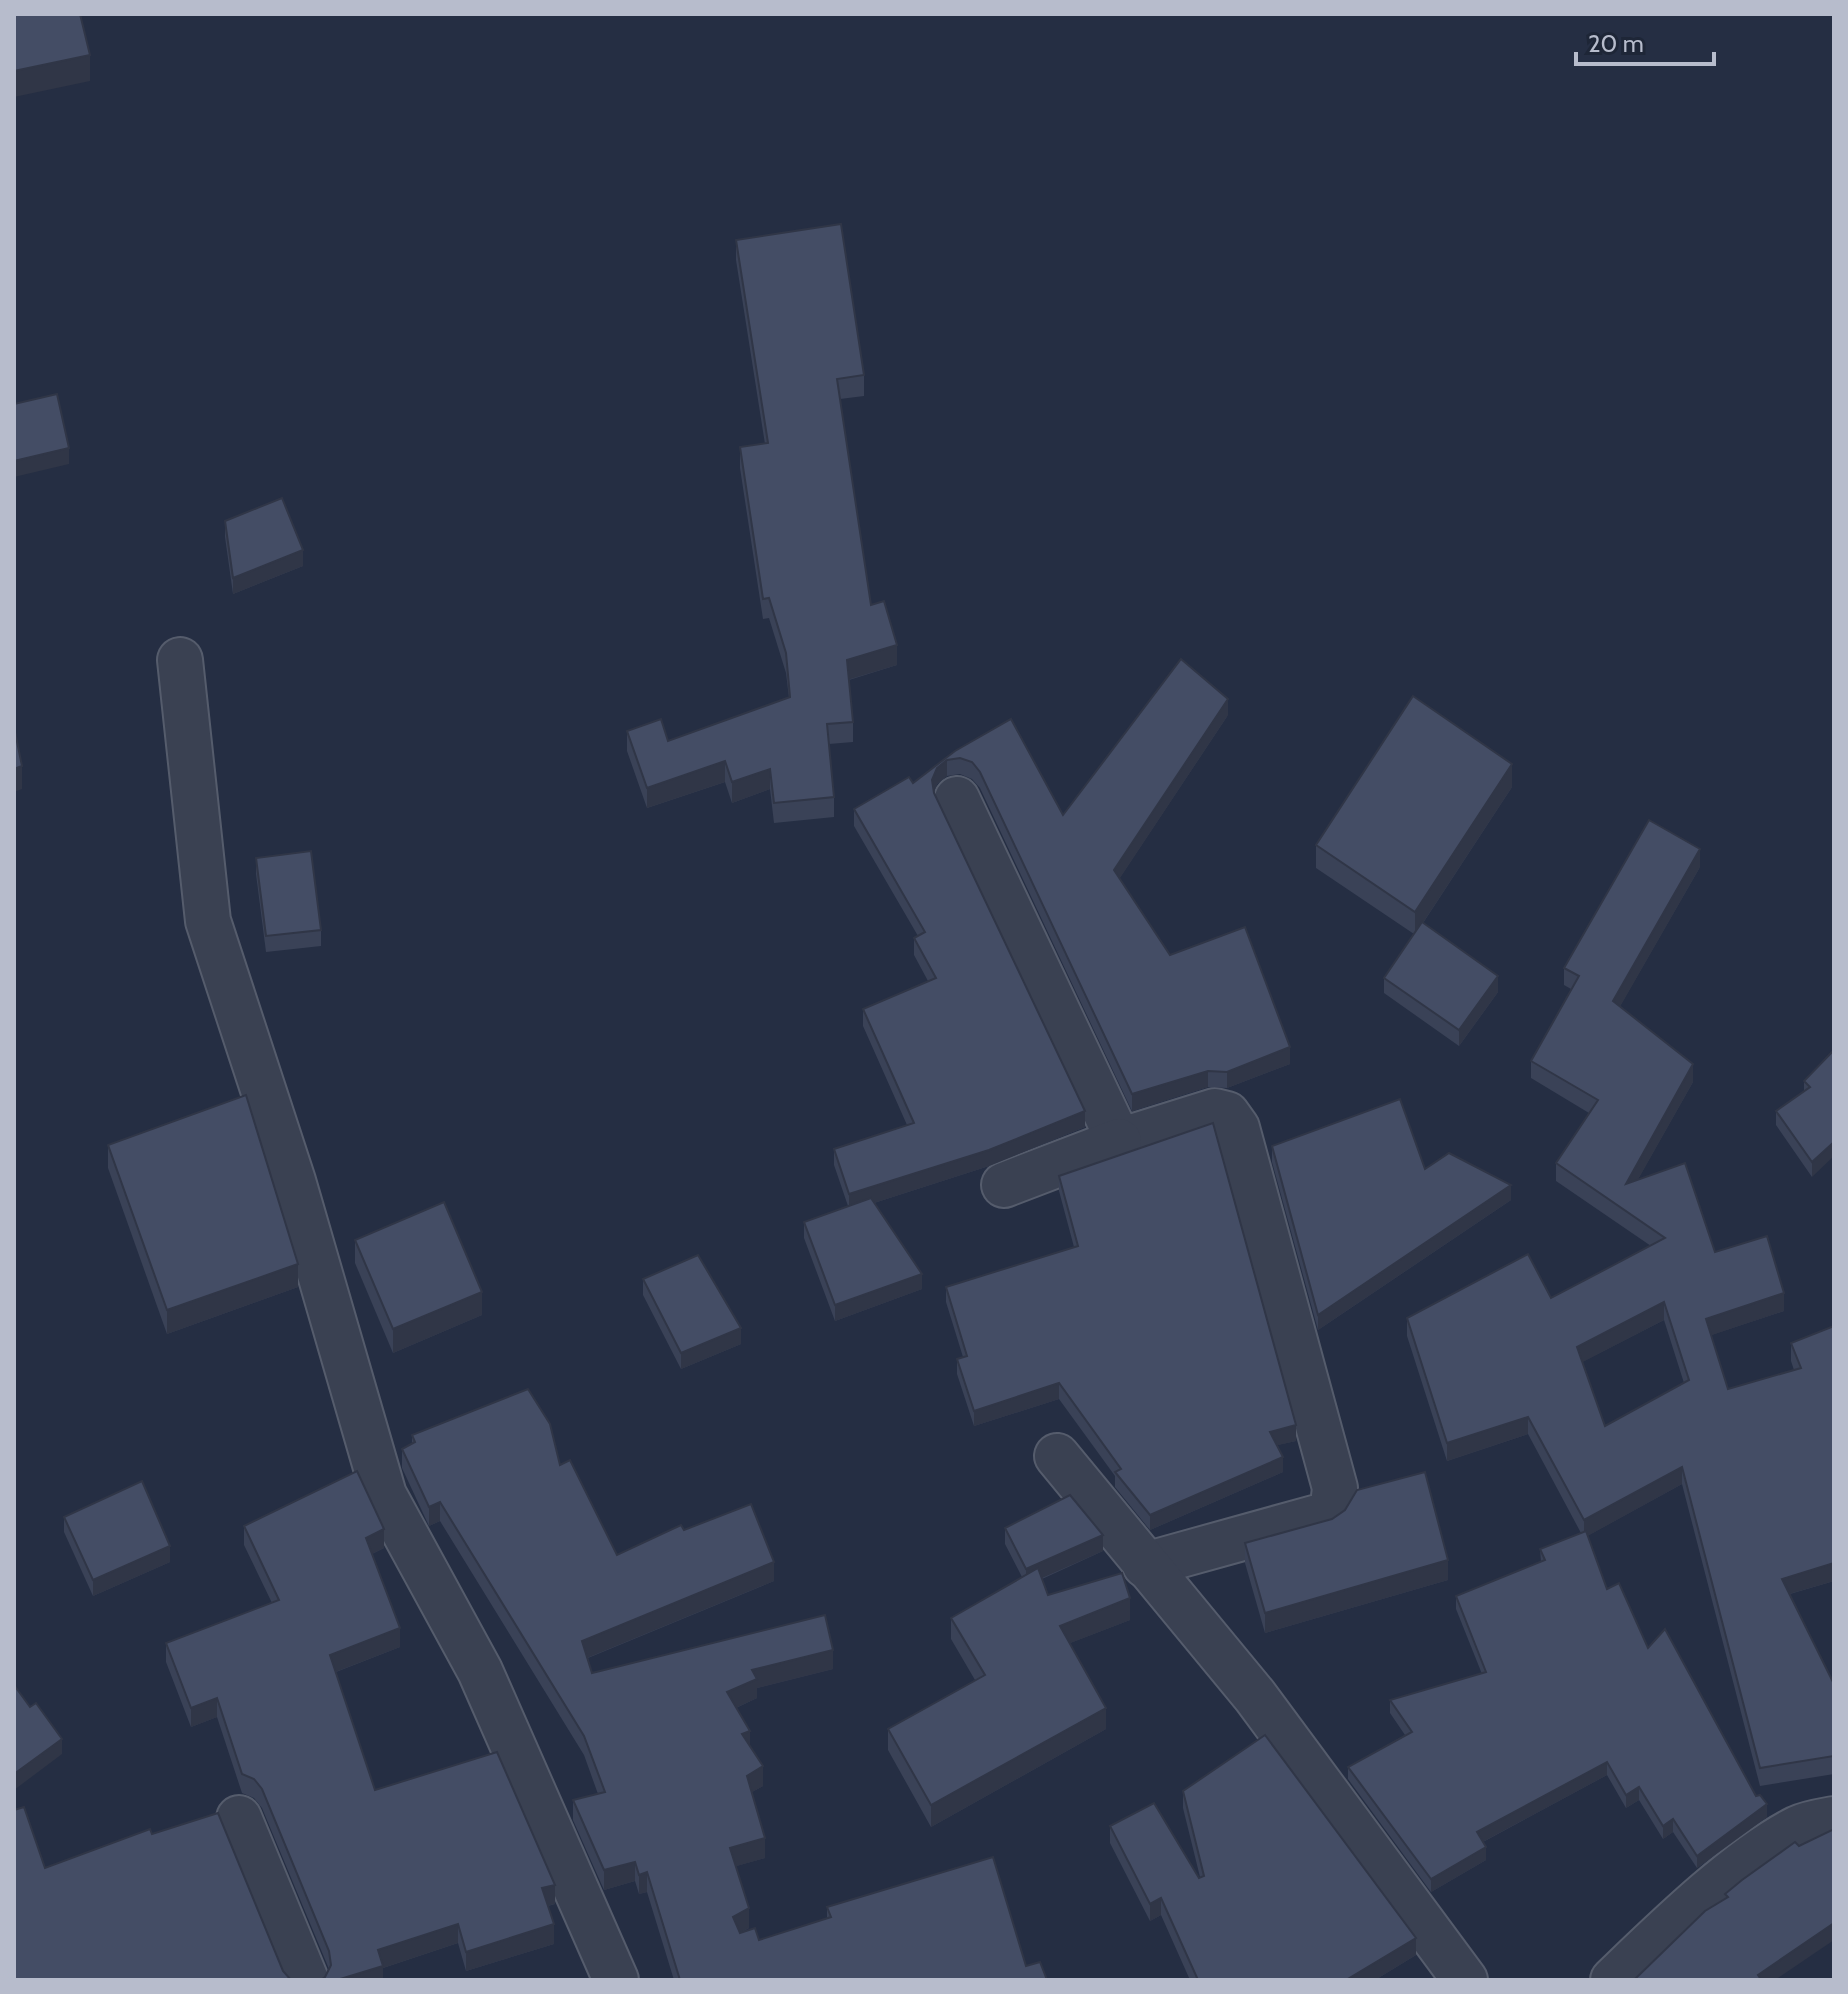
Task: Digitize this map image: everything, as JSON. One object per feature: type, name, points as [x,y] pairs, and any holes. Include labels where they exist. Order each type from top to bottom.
[{"type":"street","points":[[180,660],[208,921],[293,1181],[384,1495],[480,1671],[616,1980]]},
{"type":"street","points":[[957,799],[1119,1141]]},
{"type":"street","points":[[1004,1185],[1119,1141],[1215,1111],[1227,1114],[1237,1128],[1335,1488],[1333,1505],[1325,1515],[1145,1565]]},
{"type":"street","points":[[1057,1456],[1255,1696],[1465,1980]]},
{"type":"street","points":[[239,1818],[306,1980]]},
{"type":"street","points":[[1613,1980],[1663,1931],[1757,1855],[1800,1827],[1834,1819]]},
{"type":"building","points":[[14,14],[80,14],[90,55],[14,71]]},
{"type":"building","points":[[841,224],[864,375],[837,379],[871,605],[884,601],[897,645],[847,660],[853,722],[827,724],[834,797],[774,803],[770,769],[732,782],[725,761],[647,788],[627,731],[661,719],[668,741],[790,697],[786,653],[769,598],[763,599],[740,447],[768,443],[736,240]]},
{"type":"building","points":[[57,394],[69,448],[14,461],[14,404]]},
{"type":"building","points":[[282,498],[303,550],[233,578],[225,521]]},
{"type":"building","points":[[1181,659],[1228,699],[1114,870],[1170,955],[1245,927],[1290,1047],[1227,1072],[1208,1071],[1132,1094],[980,772],[972,762],[960,758],[947,760],[937,768],[932,780],[934,793],[1085,1111],[989,1150],[849,1194],[834,1149],[914,1123],[863,1009],[936,978],[914,938],[925,932],[854,809],[909,777],[913,783],[955,751],[1011,719],[1063,815]]},
{"type":"building","points":[[1413,696],[1512,764],[1415,912],[1316,845]]},
{"type":"building","points":[[14,727],[22,766],[14,769]]},
{"type":"building","points":[[1649,820],[1700,849],[1613,1001],[1693,1064],[1626,1184],[1685,1163],[1715,1252],[1767,1236],[1784,1293],[1706,1319],[1728,1389],[1801,1368],[1791,1343],[1834,1326],[1834,1563],[1782,1579],[1834,1684],[1834,1756],[1760,1768],[1682,1467],[1584,1520],[1528,1417],[1447,1443],[1407,1318],[1528,1254],[1551,1298],[1665,1238],[1556,1163],[1598,1100],[1531,1061],[1579,976],[1564,968]],"holes":[[[1664,1302],[1689,1380],[1605,1426],[1577,1347]]]},
{"type":"building","points":[[311,851],[321,930],[266,936],[256,858]]},
{"type":"building","points":[[1422,922],[1498,976],[1459,1030],[1384,978]]},
{"type":"building","points":[[1834,1050],[1834,1142],[1812,1162],[1776,1111],[1810,1087],[1804,1081]]},
{"type":"building","points":[[246,1095],[298,1264],[167,1310],[108,1145]]},
{"type":"building","points":[[1400,1099],[1425,1169],[1449,1153],[1511,1185],[1318,1315],[1272,1146]]},
{"type":"building","points":[[1213,1123],[1296,1425],[1270,1432],[1283,1457],[1150,1515],[1115,1472],[1121,1469],[1059,1383],[974,1411],[957,1359],[967,1356],[946,1287],[1078,1246],[1059,1176]]},
{"type":"building","points":[[871,1198],[922,1274],[835,1305],[804,1222]]},
{"type":"building","points":[[444,1202],[482,1292],[393,1329],[355,1240]]},
{"type":"building","points":[[698,1255],[741,1328],[681,1353],[643,1279]]},
{"type":"building","points":[[528,1389],[550,1424],[560,1465],[570,1460],[617,1555],[681,1525],[684,1530],[751,1504],[774,1562],[582,1641],[592,1673],[825,1615],[833,1650],[752,1670],[757,1679],[727,1692],[750,1731],[742,1734],[763,1766],[747,1776],[765,1838],[730,1848],[749,1908],[733,1917],[740,1933],[755,1928],[759,1940],[831,1917],[827,1907],[993,1857],[1026,1966],[1040,1962],[1047,1980],[680,1980],[647,1872],[639,1875],[635,1862],[604,1870],[573,1800],[605,1792],[584,1736],[440,1502],[429,1507],[402,1449],[415,1442],[412,1435]]},
{"type":"building","points":[[357,1471],[384,1529],[366,1538],[400,1628],[330,1655],[375,1790],[497,1752],[555,1885],[542,1888],[554,1924],[466,1952],[458,1924],[378,1950],[383,1966],[337,1980],[321,1980],[331,1965],[329,1951],[262,1789],[254,1779],[242,1774],[217,1698],[191,1708],[166,1643],[279,1600],[244,1526]]},
{"type":"building","points":[[1425,1472],[1448,1560],[1265,1613],[1245,1543],[1332,1519],[1345,1510],[1357,1490]]},
{"type":"building","points":[[142,1481],[170,1546],[93,1580],[64,1517]]},
{"type":"building","points":[[1070,1495],[1103,1535],[1026,1569],[1005,1528]]},
{"type":"building","points":[[1586,1531],[1607,1589],[1619,1583],[1648,1648],[1665,1629],[1756,1796],[1760,1795],[1767,1804],[1697,1856],[1673,1819],[1663,1826],[1639,1787],[1626,1795],[1607,1762],[1477,1832],[1486,1847],[1431,1879],[1348,1767],[1412,1732],[1390,1700],[1486,1672],[1456,1596],[1545,1560],[1540,1549]]},
{"type":"building","points":[[1038,1568],[1048,1595],[1122,1573],[1130,1598],[1060,1626],[1106,1708],[931,1805],[888,1729],[985,1675],[951,1618]]},
{"type":"building","points":[[14,1685],[30,1707],[36,1703],[62,1739],[14,1774]]},
{"type":"building","points":[[1265,1735],[1416,1938],[1346,1980],[1198,1980],[1161,1898],[1150,1904],[1110,1826],[1154,1803],[1199,1878],[1204,1876],[1183,1791]]},
{"type":"building","points":[[24,1807],[45,1868],[150,1829],[152,1834],[218,1813],[283,1971],[291,1980],[14,1980],[14,1810]]},
{"type":"building","points":[[1834,1829],[1834,1923],[1758,1975],[1760,1978],[1757,1980],[1634,1980],[1705,1911],[1728,1897],[1725,1894],[1742,1880],[1795,1842],[1799,1846]]}]
